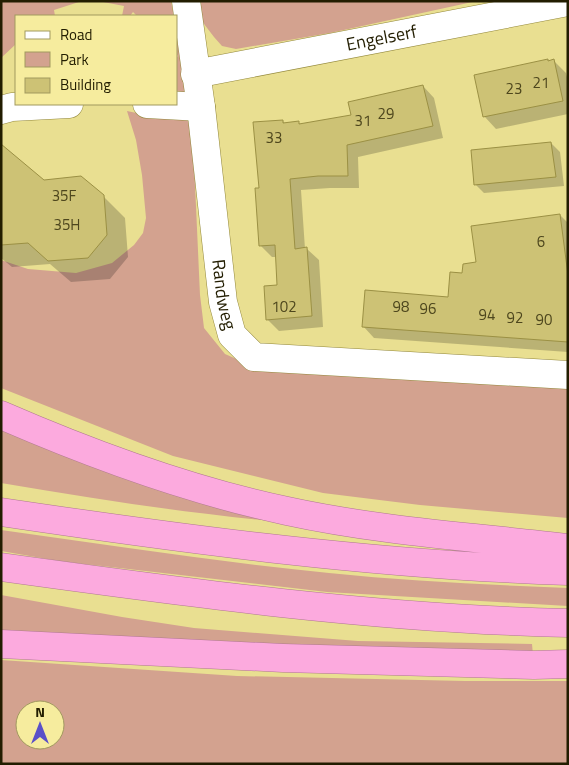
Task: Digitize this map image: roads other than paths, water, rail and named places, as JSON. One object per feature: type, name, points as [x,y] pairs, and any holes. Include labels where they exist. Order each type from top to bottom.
[{"type":"highway","points":[[1,415],[133,468],[211,493],[287,512],[370,526],[568,548]]},
{"type":"highway","points":[[1,512],[144,533],[303,553],[504,569],[568,571]]},
{"type":"highway","points":[[1,567],[303,606],[460,619],[568,623]]},
{"type":"highway","points":[[1,644],[283,658],[534,665],[568,664]]},
{"type":"street","name":"Randweg","points":[[186,1],[201,107],[223,302],[232,335],[254,357],[568,375]]},
{"type":"street","name":"Engelserf","points":[[195,74],[568,2]]},
{"type":"street","points":[[1,110],[12,107],[50,105]]},
{"type":"street","points":[[165,105],[201,107]]}]
